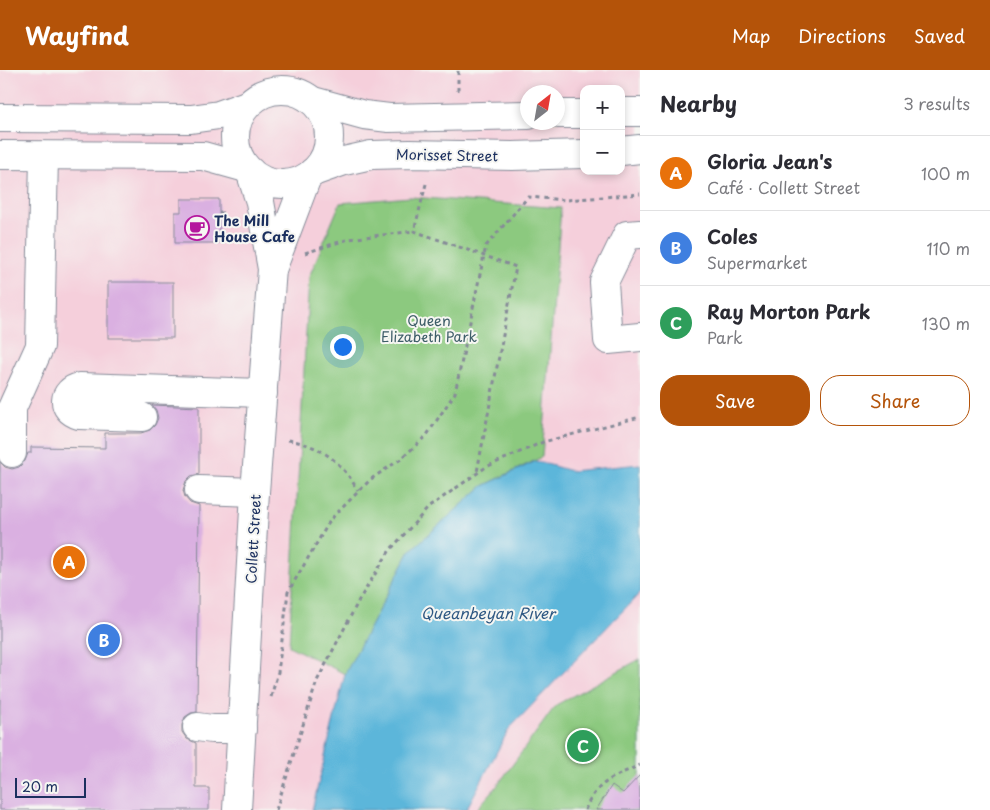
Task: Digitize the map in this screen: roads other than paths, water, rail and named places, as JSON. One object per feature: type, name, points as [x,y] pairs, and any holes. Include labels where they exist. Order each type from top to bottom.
[{"type":"street","points":[[248,170],[238,155],[235,140],[238,118],[249,102],[262,70]]},
{"type":"street","points":[[0,156],[203,156],[248,170],[262,180],[278,184],[293,183],[310,175],[325,158],[329,141],[329,132],[324,115],[311,99],[297,70]]},
{"type":"street","points":[[0,118],[191,119],[219,115],[249,102],[263,93],[283,89],[364,115],[389,118],[520,115]]},
{"type":"street","points":[[625,112],[640,112]]},
{"type":"street","points":[[565,114],[580,114]]},
{"type":"street","points":[[625,151],[640,149]]},
{"type":"street","name":"Morisset Street","points":[[310,175],[344,161],[371,155],[512,156],[580,154]]},
{"type":"street","points":[[12,453],[12,408],[40,346],[44,156]]},
{"type":"street","name":"Collett Street","points":[[237,810],[255,492],[272,269],[260,202],[248,170]]},
{"type":"street","name":"Collett Street","points":[[272,269],[310,175]]},
{"type":"street","points":[[640,234],[627,235],[604,282],[608,340],[640,337]]},
{"type":"street","points":[[142,418],[79,415],[72,413],[67,408],[65,401],[73,389],[80,387],[263,393]]},
{"type":"street","points":[[199,490],[255,492]]},
{"type":"street","points":[[197,727],[242,729]]},
{"type":"water","name":"Queanbeyan River","points":[[536,461],[571,471],[640,464],[640,593],[509,729],[466,810],[312,810],[345,674],[410,551],[483,486]]},
{"type":"place","name":"The Mill House Cafe","points":[[197,228]]},
{"type":"place","name":"Gloria Jean's","points":[[69,562]]},
{"type":"place","name":"Coles","points":[[104,640]]},
{"type":"place","name":"Ray Morton Park","points":[[583,746]]},
{"type":"park label","name":"Queen Elizabeth Park","points":[[429,328]]}]
